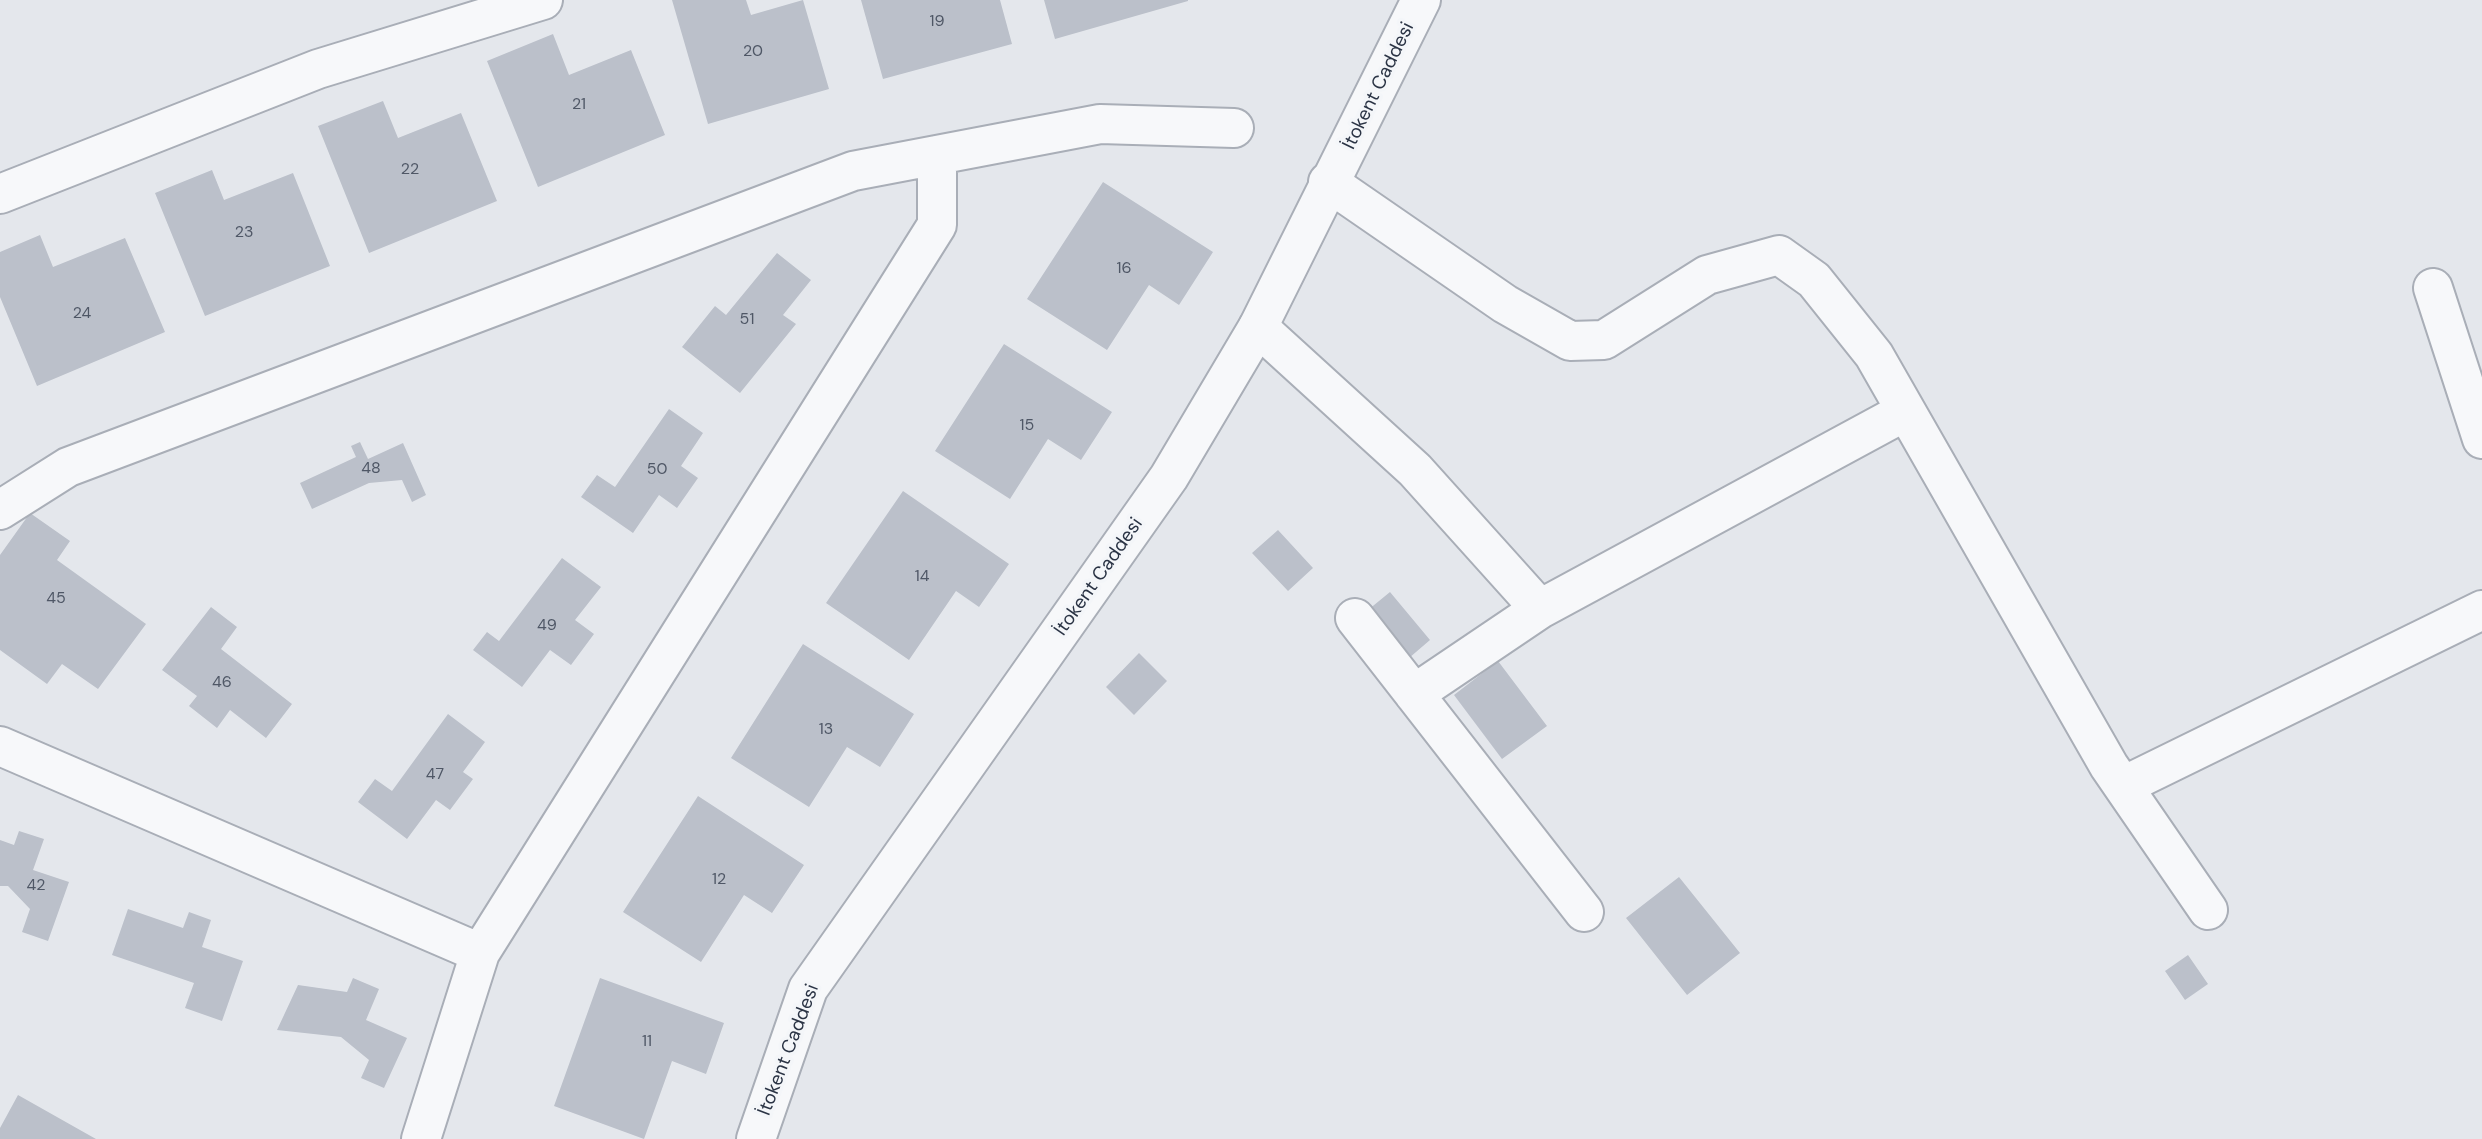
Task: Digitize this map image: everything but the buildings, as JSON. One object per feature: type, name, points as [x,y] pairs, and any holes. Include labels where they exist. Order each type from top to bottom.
[{"type":"street","points":[[0,194],[318,69],[543,0]]},
{"type":"street","name":"İtokent Caddesi","points":[[756,1139],[808,989],[1169,477],[1258,327],[1421,0]]},
{"type":"street","points":[[0,510],[68,467],[853,171],[1100,124],[1234,128]]},
{"type":"street","points":[[421,1139],[480,953],[937,225],[937,155]]},
{"type":"street","points":[[1328,182],[1505,304],[1570,341],[1604,340],[1707,275],[1779,255],[1814,280],[1874,355],[2109,766],[2208,910]]},
{"type":"street","points":[[2433,288],[2482,439]]},
{"type":"street","points":[[1258,327],[1415,470],[1540,610]]},
{"type":"street","points":[[1414,694],[1540,610],[1906,411]]},
{"type":"street","points":[[2123,786],[2482,610]]},
{"type":"street","points":[[1355,618],[1584,912]]},
{"type":"street","points":[[0,746],[480,953]]}]
